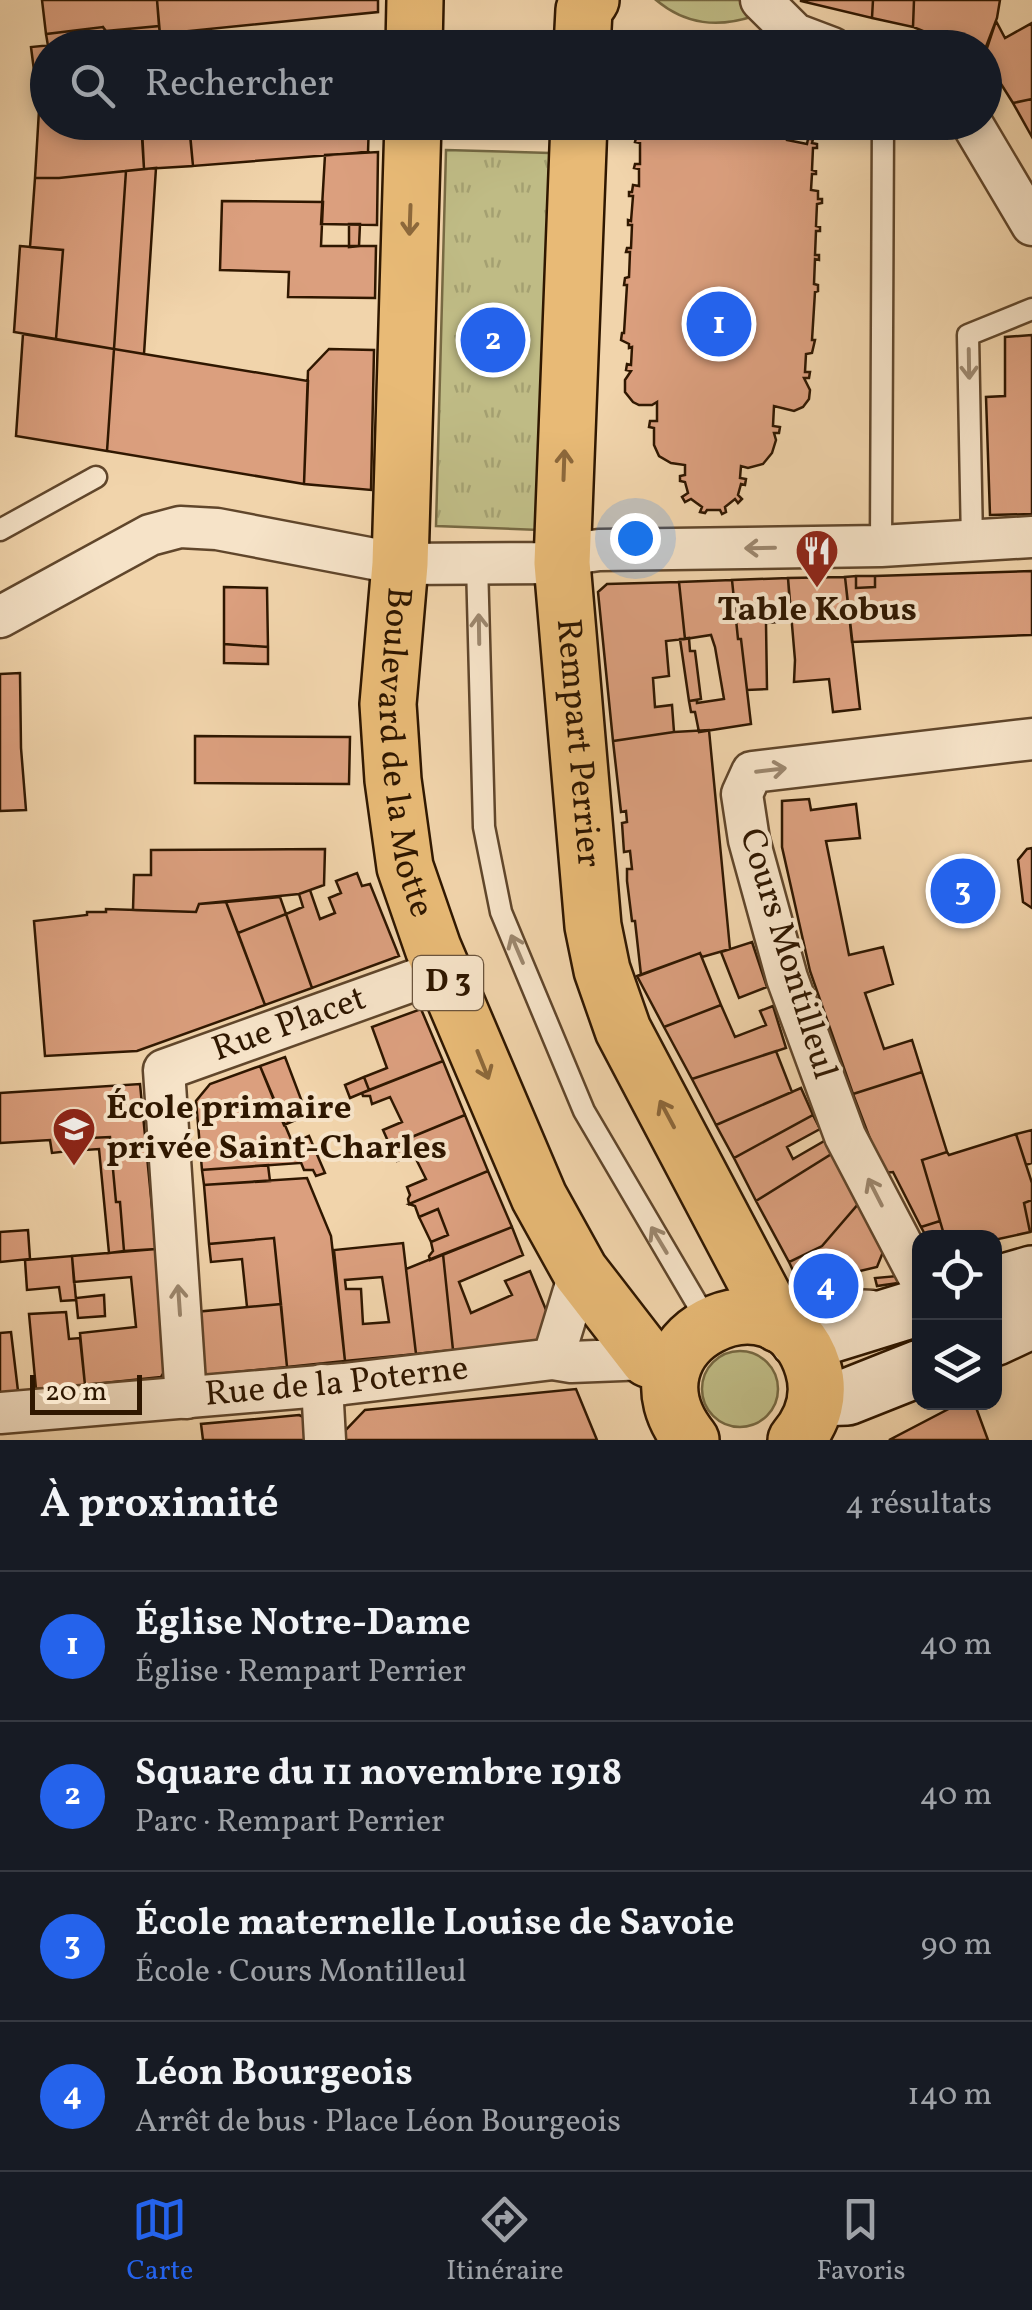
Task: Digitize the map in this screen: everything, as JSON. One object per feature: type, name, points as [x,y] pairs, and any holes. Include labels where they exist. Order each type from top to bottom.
[{"type":"main road","points":[[414,30],[415,0]]},
{"type":"main road","points":[[583,30],[584,10],[591,0]]},
{"type":"main road","name":"Boulevard de la Motte","points":[[412,140],[400,564],[388,704],[392,780],[405,867],[433,948],[538,1197],[580,1270],[670,1390]]},
{"type":"main road","name":"Rempart Perrier","points":[[578,140],[562,563],[593,926],[602,970],[623,1030],[788,1332],[810,1358],[816,1378],[818,1424]]},
{"type":"main road","points":[[1002,1283],[1032,1274]]},
{"type":"main road","points":[[636,1440],[670,1390],[686,1342],[709,1324],[732,1316],[755,1316],[788,1332],[822,1337],[912,1308]]},
{"type":"main road","points":[[1002,1334],[1032,1320]]},
{"type":"main road","points":[[818,1424],[847,1396],[912,1371]]},
{"type":"street","points":[[761,0],[792,30]]},
{"type":"street","points":[[982,140],[1032,225]]},
{"type":"street","points":[[0,617],[150,534],[180,527],[218,528],[400,564],[562,563],[599,550],[880,546],[1032,537]]},
{"type":"street","name":"Cours Montilleul","points":[[912,1264],[845,1136],[794,996],[749,840],[742,794],[752,772],[1032,739]]},
{"type":"street","name":"Rue Placet","points":[[186,1398],[164,1070],[443,970]]},
{"type":"street","points":[[553,1360],[580,1270]]},
{"type":"street","name":"Rue de la Poterne","points":[[0,1413],[553,1360],[670,1390]]},
{"type":"street","points":[[322,1385],[324,1440]]},
{"type":"lane","points":[[880,546],[882,140]]},
{"type":"lane","points":[[972,542],[968,335],[1032,310]]},
{"type":"lane","points":[[0,530],[96,476]]},
{"type":"lane","points":[[477,563],[484,827],[501,912],[584,1111],[709,1324]]},
{"type":"green space","points":[[656,0],[742,0],[754,16],[703,22],[679,15]]},
{"type":"green space","points":[[446,150],[550,153],[539,530],[436,526]]},
{"type":"green space","points":[[740,1351],[767,1362],[778,1389],[767,1416],[740,1427],[713,1416],[702,1389],[713,1362]]},
{"type":"building","points":[[42,0],[157,0],[159,26],[46,30]]},
{"type":"building","points":[[157,0],[378,0],[378,12],[200,30],[160,30]]},
{"type":"building","points":[[873,0],[872,18],[801,1]]},
{"type":"building","points":[[873,0],[914,0],[913,27],[872,18]]},
{"type":"building","points":[[914,0],[1000,0],[992,30],[913,27]]},
{"type":"building","points":[[1032,23],[1032,99],[1013,103],[1002,86],[1002,32],[1005,38]]},
{"type":"building","points":[[159,26],[160,30],[117,30]]},
{"type":"building","points":[[1032,99],[1032,137],[1013,103]]},
{"type":"building","points":[[37,140],[142,140],[144,169],[35,178]]},
{"type":"building","points":[[143,140],[190,140],[193,166],[144,169]]},
{"type":"building","points":[[191,140],[368,140],[368,152],[193,166]]},
{"type":"building","points":[[787,140],[807,144],[813,140],[817,144],[813,148],[812,170],[816,174],[812,174],[811,190],[818,191],[822,203],[817,204],[816,226],[820,231],[816,231],[815,255],[819,255],[819,260],[815,259],[815,340],[812,353],[806,354],[805,372],[810,372],[809,378],[804,378],[810,390],[809,399],[794,411],[774,406],[773,426],[780,427],[779,433],[774,433],[772,453],[763,464],[741,466],[740,478],[746,479],[738,495],[742,499],[738,503],[735,499],[722,514],[720,510],[700,512],[702,507],[691,499],[685,502],[682,497],[688,493],[680,476],[685,475],[685,465],[659,456],[654,445],[654,428],[649,427],[650,421],[657,421],[657,402],[639,405],[625,392],[632,347],[621,340],[624,285],[629,277],[630,252],[626,252],[631,248],[632,225],[628,225],[628,220],[631,221],[633,196],[629,192],[633,185],[639,186],[639,169],[634,168],[640,164],[640,143],[635,142]]},
{"type":"building","points":[[378,152],[377,225],[321,224],[325,155]]},
{"type":"building","points":[[156,168],[144,354],[114,349],[126,171]]},
{"type":"building","points":[[126,171],[114,349],[56,339],[63,250],[30,247],[35,178]]},
{"type":"building","points":[[222,201],[323,202],[321,246],[376,246],[375,298],[288,297],[289,272],[220,270]]},
{"type":"building","points":[[349,224],[360,224],[359,246],[349,247]]},
{"type":"building","points":[[20,246],[63,250],[56,339],[14,332]]},
{"type":"building","points":[[23,334],[114,349],[107,451],[16,436]]},
{"type":"building","points":[[1032,335],[1032,514],[990,515],[986,397],[1005,396],[1005,337]]},
{"type":"building","points":[[114,349],[308,381],[304,484],[107,451]]},
{"type":"building","points":[[329,349],[374,350],[371,490],[304,484],[308,371]]},
{"type":"building","points":[[1032,571],[1032,635],[852,642],[845,577],[856,576],[856,588],[875,587],[875,576]]},
{"type":"building","points":[[856,576],[875,576],[875,587],[856,588]]},
{"type":"building","points":[[845,577],[860,709],[833,712],[829,679],[794,682],[788,578]]},
{"type":"building","points":[[788,578],[791,621],[766,623],[767,689],[747,690],[732,580]]},
{"type":"building","points":[[732,580],[751,724],[699,732],[689,701],[724,699],[711,635],[685,639],[679,582]]},
{"type":"building","points":[[679,582],[685,639],[666,641],[669,676],[653,678],[655,707],[672,705],[674,732],[613,741],[598,592],[607,584]]},
{"type":"building","points":[[224,587],[267,588],[268,647],[224,644]]},
{"type":"building","points":[[689,638],[690,651],[695,651],[701,699],[689,701],[680,639]]},
{"type":"building","points":[[224,644],[268,647],[268,664],[224,663]]},
{"type":"building","points":[[20,673],[26,810],[0,811],[0,674]]},
{"type":"building","points":[[709,730],[730,949],[702,957],[700,953],[641,975],[627,881],[627,869],[632,869],[630,851],[624,852],[622,823],[627,822],[626,811],[621,812],[613,741]]},
{"type":"building","points":[[195,736],[350,737],[349,784],[195,783]]},
{"type":"building","points":[[809,799],[811,810],[856,804],[860,838],[826,841],[849,955],[883,947],[893,984],[865,993],[884,1049],[912,1040],[922,1072],[853,1094],[810,971],[782,847],[782,801]]},
{"type":"building","points":[[1032,848],[1032,908],[1023,902],[1018,860]]},
{"type":"building","points":[[325,849],[324,885],[299,894],[199,904],[196,912],[133,910],[134,875],[151,875],[151,850]]},
{"type":"building","points":[[357,873],[362,886],[370,884],[399,956],[312,988],[286,914],[303,907],[299,894],[310,890],[320,919],[335,913],[329,898],[341,893],[336,881]]},
{"type":"building","points":[[280,897],[286,914],[238,933],[226,902]]},
{"type":"building","points":[[226,902],[265,1005],[137,1051],[45,1056],[34,921],[106,909],[196,912],[199,904]]},
{"type":"building","points":[[286,914],[312,988],[265,1005],[238,933]]},
{"type":"building","points":[[752,942],[767,987],[739,998],[721,952]]},
{"type":"building","points":[[700,953],[721,1005],[664,1027],[637,976]]},
{"type":"building","points":[[721,1005],[735,1037],[766,1025],[760,1011],[773,1006],[786,1048],[692,1079],[664,1027]]},
{"type":"building","points":[[421,1009],[443,1061],[369,1090],[364,1077],[387,1068],[372,1027]]},
{"type":"building","points":[[776,1051],[792,1092],[716,1125],[692,1079]]},
{"type":"building","points":[[285,1057],[307,1115],[284,1125],[260,1066]]},
{"type":"building","points":[[443,1061],[465,1115],[385,1148],[383,1130],[402,1122],[390,1097],[372,1104],[370,1096],[362,1093]]},
{"type":"building","points":[[260,1066],[301,1163],[202,1170],[196,1101],[210,1084]]},
{"type":"building","points":[[922,1072],[947,1152],[922,1160],[940,1221],[921,1227],[893,1172],[883,1173],[853,1094]]},
{"type":"building","points":[[364,1077],[369,1090],[350,1098],[345,1085]]},
{"type":"building","points":[[140,1084],[156,1249],[124,1251],[110,1137],[68,1139],[70,1151],[52,1153],[50,1140],[0,1143],[0,1093]]},
{"type":"building","points":[[801,1088],[813,1115],[734,1158],[716,1125]]},
{"type":"building","points":[[465,1115],[488,1171],[409,1204],[407,1187],[426,1179],[414,1155],[397,1161],[393,1151],[385,1148]]},
{"type":"building","points":[[813,1115],[820,1129],[787,1147],[793,1159],[826,1140],[833,1153],[756,1201],[734,1158]]},
{"type":"building","points":[[1032,1130],[1032,1163],[1026,1165],[1016,1134]]},
{"type":"building","points":[[1016,1134],[1032,1183],[1032,1200],[1024,1203],[1030,1232],[1002,1238],[1002,1230],[943,1230],[922,1160],[947,1152],[949,1155]]},
{"type":"building","points":[[309,1136],[325,1173],[316,1176],[313,1170],[304,1170],[293,1143]]},
{"type":"building","points":[[110,1137],[124,1251],[109,1253],[99,1149],[70,1151],[68,1139]]},
{"type":"building","points":[[833,1153],[859,1203],[822,1246],[789,1262],[756,1201]]},
{"type":"building","points":[[268,1165],[270,1181],[204,1185],[202,1170]]},
{"type":"building","points":[[488,1171],[512,1227],[430,1260],[431,1242],[448,1235],[438,1209],[419,1217],[415,1206],[409,1204]]},
{"type":"building","points":[[307,1178],[331,1236],[345,1361],[287,1367],[274,1238],[209,1244],[204,1185]]},
{"type":"building","points":[[1032,1200],[1032,1231],[1030,1232],[1024,1203]]},
{"type":"building","points":[[859,1203],[883,1252],[877,1267],[800,1285],[789,1262],[822,1246]]},
{"type":"building","points":[[438,1209],[448,1235],[431,1242],[419,1217]]},
{"type":"building","points":[[940,1221],[943,1230],[923,1230],[921,1227]]},
{"type":"building","points":[[512,1227],[523,1255],[459,1282],[471,1313],[512,1295],[505,1281],[530,1271],[551,1322],[542,1342],[453,1350],[443,1254]]},
{"type":"building","points":[[28,1230],[30,1259],[0,1262],[0,1232]]},
{"type":"building","points":[[274,1238],[281,1304],[247,1307],[242,1259],[211,1262],[209,1244]]},
{"type":"building","points":[[403,1243],[416,1354],[345,1361],[334,1250]],"holes":[[[382,1277],[389,1322],[363,1324],[361,1289],[346,1289],[345,1280]]]},
{"type":"building","points":[[156,1249],[166,1369],[161,1377],[85,1385],[80,1333],[136,1327],[131,1277],[74,1282],[72,1256]]},
{"type":"building","points":[[443,1254],[453,1350],[416,1354],[406,1269]]},
{"type":"building","points":[[72,1256],[76,1300],[61,1301],[59,1287],[27,1290],[25,1260]]},
{"type":"building","points":[[897,1276],[898,1283],[877,1286],[875,1278]]},
{"type":"building","points":[[104,1295],[105,1316],[78,1318],[76,1298]]},
{"type":"building","points":[[281,1304],[287,1367],[207,1375],[199,1369],[195,1312]]},
{"type":"building","points":[[66,1312],[69,1339],[80,1338],[85,1385],[36,1389],[29,1314]]},
{"type":"building","points":[[11,1332],[18,1391],[0,1393],[0,1333]]},
{"type":"building","points":[[576,1389],[597,1440],[344,1440],[343,1433],[365,1410]]},
{"type":"building","points":[[947,1410],[977,1410],[988,1440],[889,1440]]},
{"type":"building","points":[[299,1415],[310,1420],[310,1440],[203,1440],[201,1424]]},
{"type":"place","name":"Église Notre-Dame","points":[[719,324]]},
{"type":"place","name":"Square du 11 novembre 1918","points":[[493,340]]},
{"type":"place","name":"Table Kobus","points":[[817,589]]},
{"type":"place","name":"École maternelle Louise de Savoie","points":[[963,891]]},
{"type":"place","name":"École primaire privée Saint-Charles","points":[[74,1167]]},
{"type":"place","name":"Léon Bourgeois","points":[[826,1286]]}]
